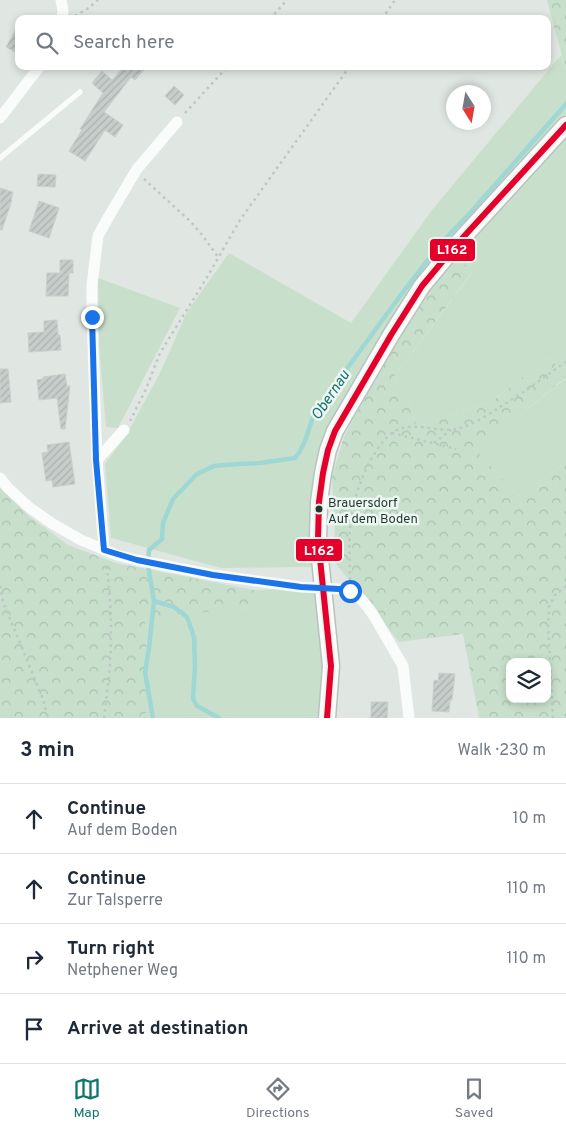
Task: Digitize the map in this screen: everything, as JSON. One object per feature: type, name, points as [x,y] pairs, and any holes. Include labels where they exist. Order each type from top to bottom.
[{"type":"street","points":[[61,0],[62,15]]},
{"type":"street","points":[[0,118],[37,70]]},
{"type":"street","points":[[104,550],[96,460],[92,351],[92,293],[98,236],[108,216],[136,172],[177,122]]},
{"type":"street","points":[[327,718],[331,666],[318,539],[323,473],[328,450],[335,431],[391,334],[422,286],[457,244],[566,125]]},
{"type":"street","points":[[96,460],[124,430]]},
{"type":"street","points":[[0,478],[30,508],[53,524],[104,550],[137,560],[213,575],[301,587],[339,589],[350,591],[357,595],[367,606],[403,666],[409,718]]},
{"type":"lane","points":[[0,158],[80,92]]},
{"type":"path","points":[[77,15],[98,0]]},
{"type":"path","points":[[273,15],[286,0]]},
{"type":"path","points":[[385,15],[395,0]]},
{"type":"path","points":[[177,122],[224,70]]},
{"type":"path","points":[[124,430],[134,415],[160,353],[240,220],[347,70]]},
{"type":"path","points":[[136,172],[191,222],[218,258]]},
{"type":"path","points":[[350,591],[352,512],[369,463],[378,446],[398,429],[410,427],[459,429],[467,426],[492,413],[566,362]]},
{"type":"path","points":[[434,443],[452,429]]},
{"type":"path","points":[[392,433],[456,449]]},
{"type":"path","points":[[104,550],[109,585],[111,628],[110,664],[104,718]]},
{"type":"path","points":[[0,586],[3,602],[43,699],[48,718]]},
{"type":"path","points":[[553,718],[549,632],[550,607],[555,595],[566,586]]},
{"type":"green space","points":[[547,0],[566,0],[566,71]]},
{"type":"green space","points":[[561,55],[566,71],[566,114],[424,272],[326,429],[314,469],[311,567],[221,568],[111,538],[105,464],[127,434],[160,373],[187,312],[229,253],[351,323],[432,210],[549,70],[551,70],[551,67]]},
{"type":"green space","points":[[566,134],[566,377],[549,357],[491,402],[417,427],[409,402],[393,378],[473,272],[455,257]]},
{"type":"green space","points":[[455,257],[473,271],[393,378],[409,402],[417,427],[491,402],[549,357],[566,377],[477,451],[518,496],[566,463],[566,718],[479,718],[463,634],[399,642],[336,564],[332,476],[344,437],[383,363],[429,288]]},
{"type":"green space","points":[[98,278],[180,308],[118,428],[106,427],[99,344]]},
{"type":"green space","points":[[566,378],[566,463],[518,496],[476,451]]},
{"type":"green space","points":[[0,488],[29,516],[68,545],[116,563],[254,590],[253,609],[145,616],[149,688],[145,718],[0,718]]},
{"type":"green space","points":[[315,588],[324,667],[318,718],[145,718],[149,688],[145,615],[252,609],[254,590]]},
{"type":"building","points":[[15,31],[15,52],[6,47]]},
{"type":"building","points":[[121,70],[144,70],[135,80],[131,77],[104,112],[123,125],[115,137],[105,130],[85,161],[69,151],[82,130],[80,129],[103,93],[92,83],[102,71],[112,80]]},
{"type":"building","points":[[174,86],[184,95],[175,105],[165,96]]},
{"type":"building","points":[[38,174],[56,175],[55,187],[37,186]]},
{"type":"building","points":[[0,188],[13,192],[2,230],[0,230]]},
{"type":"building","points":[[39,201],[59,208],[49,238],[29,231]]},
{"type":"building","points":[[60,260],[73,260],[73,273],[69,273],[68,296],[46,296],[47,273],[60,273]]},
{"type":"building","points":[[57,320],[61,350],[29,352],[28,333],[44,332],[44,321]]},
{"type":"building","points":[[0,369],[8,369],[11,402],[0,403]]},
{"type":"building","points":[[65,374],[67,386],[70,386],[65,429],[61,429],[57,398],[39,400],[37,380],[43,379],[43,377]]},
{"type":"building","points":[[69,442],[75,484],[53,487],[52,480],[46,481],[42,453],[48,452],[47,445]]},
{"type":"building","points":[[439,673],[455,674],[449,712],[432,711],[434,680],[438,681]]},
{"type":"building","points":[[371,702],[388,702],[387,718],[371,718]]},
{"type":"waterway","name":"Obernau","points":[[153,718],[145,672],[154,601],[148,565],[149,550],[162,539],[163,523],[173,499],[197,474],[214,466],[260,463],[295,458],[305,441],[313,417],[400,296],[441,243],[472,211],[566,104]]},
{"type":"waterway","points":[[154,601],[174,607],[187,617],[194,637],[193,699],[197,706],[219,718]]},
{"type":"transit line","name":"L162","points":[[327,718],[331,666],[318,539],[319,502],[328,450],[335,431],[422,286],[457,244],[566,125]]},
{"type":"place","name":"Brauersdorf Auf dem Boden","points":[[319,509]]},
{"type":"route","points":[[92,317],[96,460],[104,550],[137,560],[213,575],[301,587],[350,591]]}]
